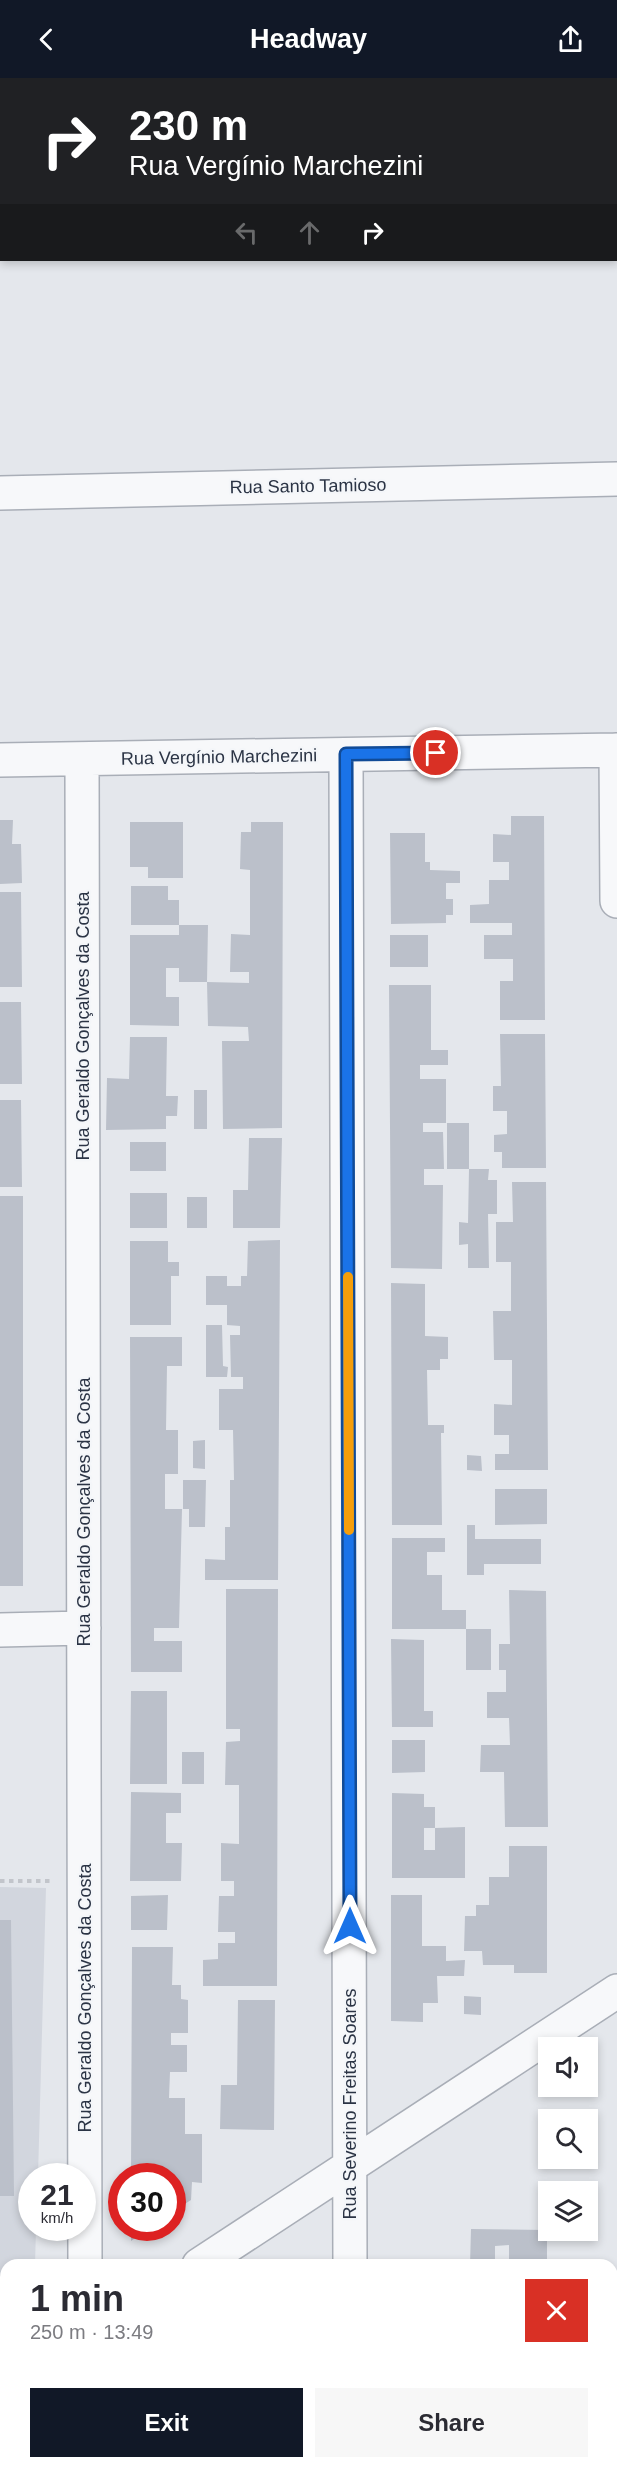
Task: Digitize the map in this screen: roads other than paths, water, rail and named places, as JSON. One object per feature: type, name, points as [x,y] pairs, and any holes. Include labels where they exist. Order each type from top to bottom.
[{"type":"street","name":"Rua Santo Tamioso","points":[[0,493],[617,478]]},
{"type":"street","name":"Rua Vergínio Marchezini","points":[[0,760],[617,750]]},
{"type":"street","points":[[617,750],[617,901]]},
{"type":"street","name":"Rua Severino Freitas Soares","points":[[346,754],[350,2259]]},
{"type":"street","name":"Rua Geraldo Gonçalves da Costa","points":[[82,759],[85,2259]]},
{"type":"street","points":[[0,1630],[84,1628]]},
{"type":"street","points":[[209,2259],[617,1990]]}]
